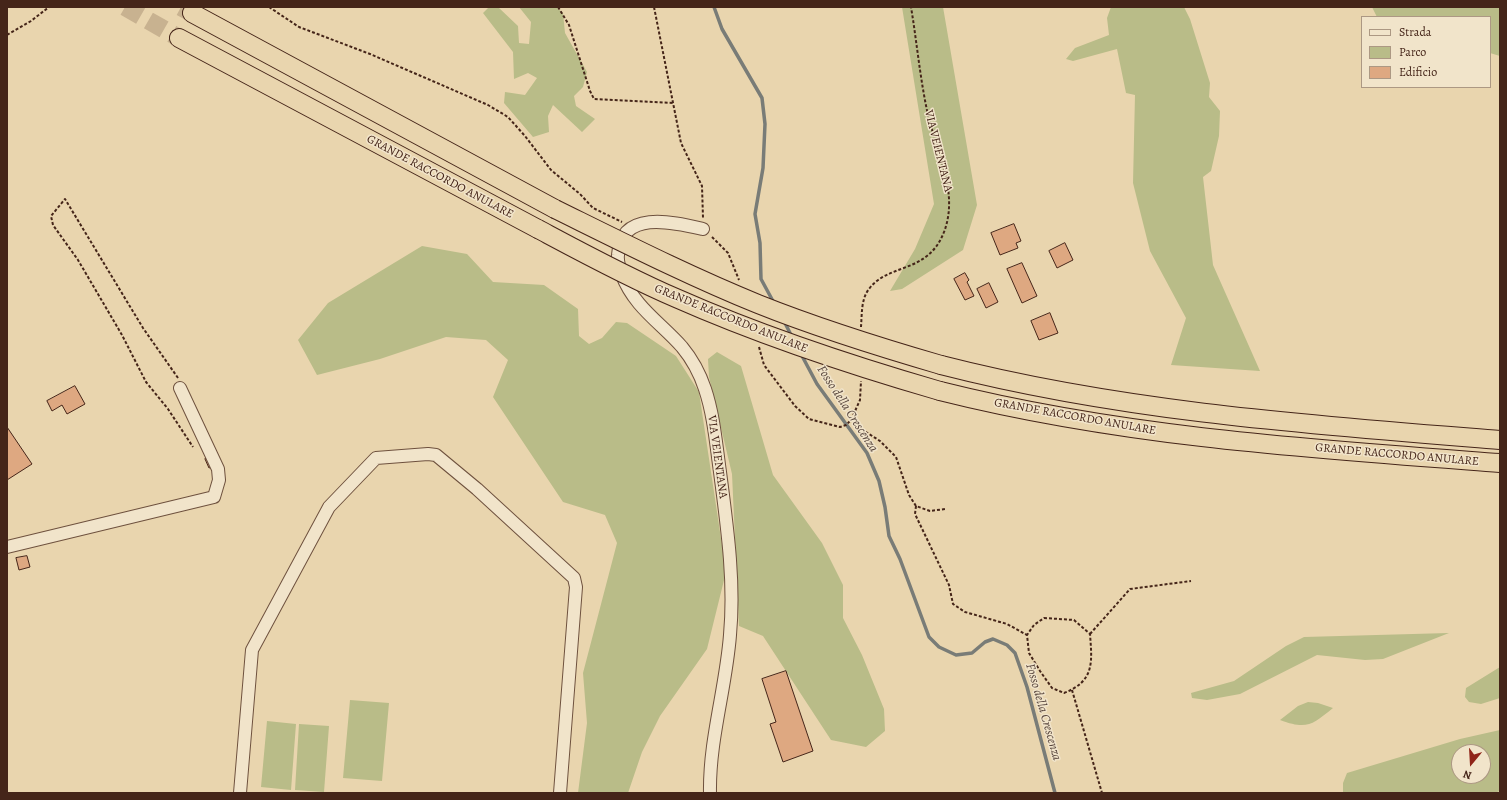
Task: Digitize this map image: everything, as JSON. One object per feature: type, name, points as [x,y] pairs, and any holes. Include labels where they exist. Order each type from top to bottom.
[{"type":"highway","name":"GRANDE RACCORDO ANULARE","points":[[192,13],[555,209],[672,266],[759,304],[840,334],[941,365],[1030,386],[1160,408],[1319,425],[1500,440]]},
{"type":"highway","name":"GRANDE RACCORDO ANULARE","points":[[179,38],[538,229],[651,287],[723,318],[825,356],[940,391],[1037,413],[1168,433],[1352,451],[1500,463]]},
{"type":"street","points":[[632,227],[647,222],[665,221],[703,229]]},
{"type":"street","name":"VIA VEIENTANA","points":[[632,227],[622,240],[618,256],[625,282],[640,306],[677,341],[691,360],[705,389],[716,438],[728,535],[731,606],[729,648],[713,748],[710,793]]},
{"type":"street","points":[[7,547],[214,497],[219,480],[216,465],[180,388]]},
{"type":"street","points":[[240,793],[252,650],[329,507],[376,458],[428,454],[436,455],[476,489],[574,578],[576,588],[560,793]]},
{"type":"path","points":[[7,35],[49,7]]},
{"type":"path","points":[[269,7],[299,27],[370,54],[488,105],[508,117],[525,136],[551,170],[580,194],[593,208],[632,227]]},
{"type":"path","points":[[558,7],[569,25],[590,91],[594,99],[674,103]]},
{"type":"path","points":[[654,7],[682,143],[702,186],[703,229]]},
{"type":"path","name":"VIA VEIENTANA","points":[[861,330],[862,306],[868,289],[880,279],[922,260],[934,248],[943,234],[948,219],[950,194],[928,114],[911,7]]},
{"type":"path","points":[[180,388],[179,380],[143,328],[65,199],[51,216],[53,225],[78,260],[122,335],[146,382],[168,409],[196,451]]},
{"type":"path","points":[[840,427],[853,417],[860,400],[861,377]]},
{"type":"path","points":[[853,417],[858,427],[880,441],[896,457],[909,495],[916,506],[930,511],[945,509]]},
{"type":"path","points":[[916,506],[915,514],[949,585],[953,604],[965,612],[1007,624],[1027,635]]},
{"type":"path","points":[[1090,634],[1130,589],[1190,581]]},
{"type":"path","points":[[1044,618],[1074,620],[1090,634],[1092,663],[1085,680],[1072,690],[1064,693],[1052,688],[1028,653],[1027,635],[1034,625],[1044,618]]},
{"type":"path","points":[[1072,690],[1102,793]]},
{"type":"green space","points":[[489,7],[498,7],[518,26],[519,43],[529,44],[531,22],[519,7],[556,7],[563,13],[565,33],[587,72],[583,87],[574,96],[576,106],[595,119],[582,132],[553,105],[548,116],[549,132],[533,137],[504,103],[505,92],[525,95],[537,78],[528,73],[514,79],[513,52],[483,13]]},
{"type":"green space","points":[[902,7],[943,7],[977,205],[963,250],[902,289],[890,291],[915,249],[934,204]]},
{"type":"green space","points":[[1111,7],[1184,7],[1190,19],[1210,83],[1209,97],[1220,111],[1219,136],[1211,171],[1203,177],[1213,265],[1260,371],[1171,365],[1186,318],[1150,251],[1133,183],[1135,95],[1126,93],[1117,49],[1073,61],[1066,59],[1075,48],[1109,35],[1107,18]]},
{"type":"green space","points":[[1372,7],[1500,7],[1500,56],[1491,53],[1491,16],[1376,16]]},
{"type":"green space","points":[[422,246],[467,254],[493,282],[544,285],[578,309],[579,336],[589,344],[602,338],[616,322],[627,323],[676,356],[699,392],[726,572],[707,649],[660,716],[642,752],[628,793],[578,793],[587,723],[583,673],[617,543],[605,515],[563,502],[493,397],[508,360],[486,340],[446,337],[380,359],[317,375],[298,340],[328,303]]},
{"type":"green space","points":[[717,352],[741,366],[773,475],[822,543],[843,585],[843,618],[862,655],[884,709],[885,731],[866,747],[831,740],[763,636],[739,626],[732,474],[709,377],[708,359]]},
{"type":"green space","points":[[1449,633],[1383,659],[1365,660],[1317,655],[1240,694],[1207,700],[1192,698],[1191,693],[1234,681],[1286,646],[1304,637]]},
{"type":"green space","points":[[1500,667],[1500,698],[1481,704],[1469,702],[1465,697],[1466,688]]},
{"type":"green space","points":[[350,700],[389,703],[382,781],[343,778]]},
{"type":"green space","points":[[1308,702],[1318,703],[1333,708],[1309,724],[1297,725],[1280,720],[1298,706]]},
{"type":"green space","points":[[267,721],[296,724],[291,790],[261,787]]},
{"type":"green space","points":[[299,724],[329,726],[324,792],[295,790]]},
{"type":"green space","points":[[1500,730],[1500,791],[1494,793],[1343,793],[1343,783],[1347,773],[1460,739]]},
{"type":"building","points":[[1014,224],[1021,241],[1016,243],[1018,248],[1000,255],[991,233]]},
{"type":"building","points":[[1065,243],[1073,260],[1057,268],[1049,251]]},
{"type":"building","points":[[1022,263],[1037,296],[1022,303],[1007,269]]},
{"type":"building","points":[[965,273],[969,280],[967,282],[974,296],[965,300],[954,279]]},
{"type":"building","points":[[989,283],[998,302],[986,308],[977,289]]},
{"type":"building","points":[[1050,313],[1058,333],[1039,340],[1031,321]]},
{"type":"building","points":[[75,386],[85,404],[67,414],[62,405],[52,411],[47,401]]},
{"type":"building","points":[[7,427],[32,464],[7,480]]},
{"type":"building","points":[[210,457],[214,466],[209,468],[205,459]]},
{"type":"building","points":[[27,556],[30,567],[19,570],[16,558]]},
{"type":"building","points":[[786,671],[813,751],[783,762],[770,724],[776,722],[762,679]]},
{"type":"waterway","name":"Fosso della Crescenza","points":[[714,7],[722,29],[762,98],[765,124],[763,168],[755,214],[760,243],[761,279],[774,303]]},
{"type":"waterway","name":"Fosso della Crescenza","points":[[784,321],[792,337]]},
{"type":"waterway","name":"Fosso della Crescenza","points":[[801,354],[817,384],[867,453],[879,481],[885,507],[889,536],[900,559],[929,637],[939,647],[956,655],[972,653],[985,642],[993,639],[1007,645],[1015,653],[1027,687],[1055,793]]},
{"type":"tunnel","points":[[125,7],[179,38]]},
{"type":"tunnel","points":[[181,7],[192,13]]}]
